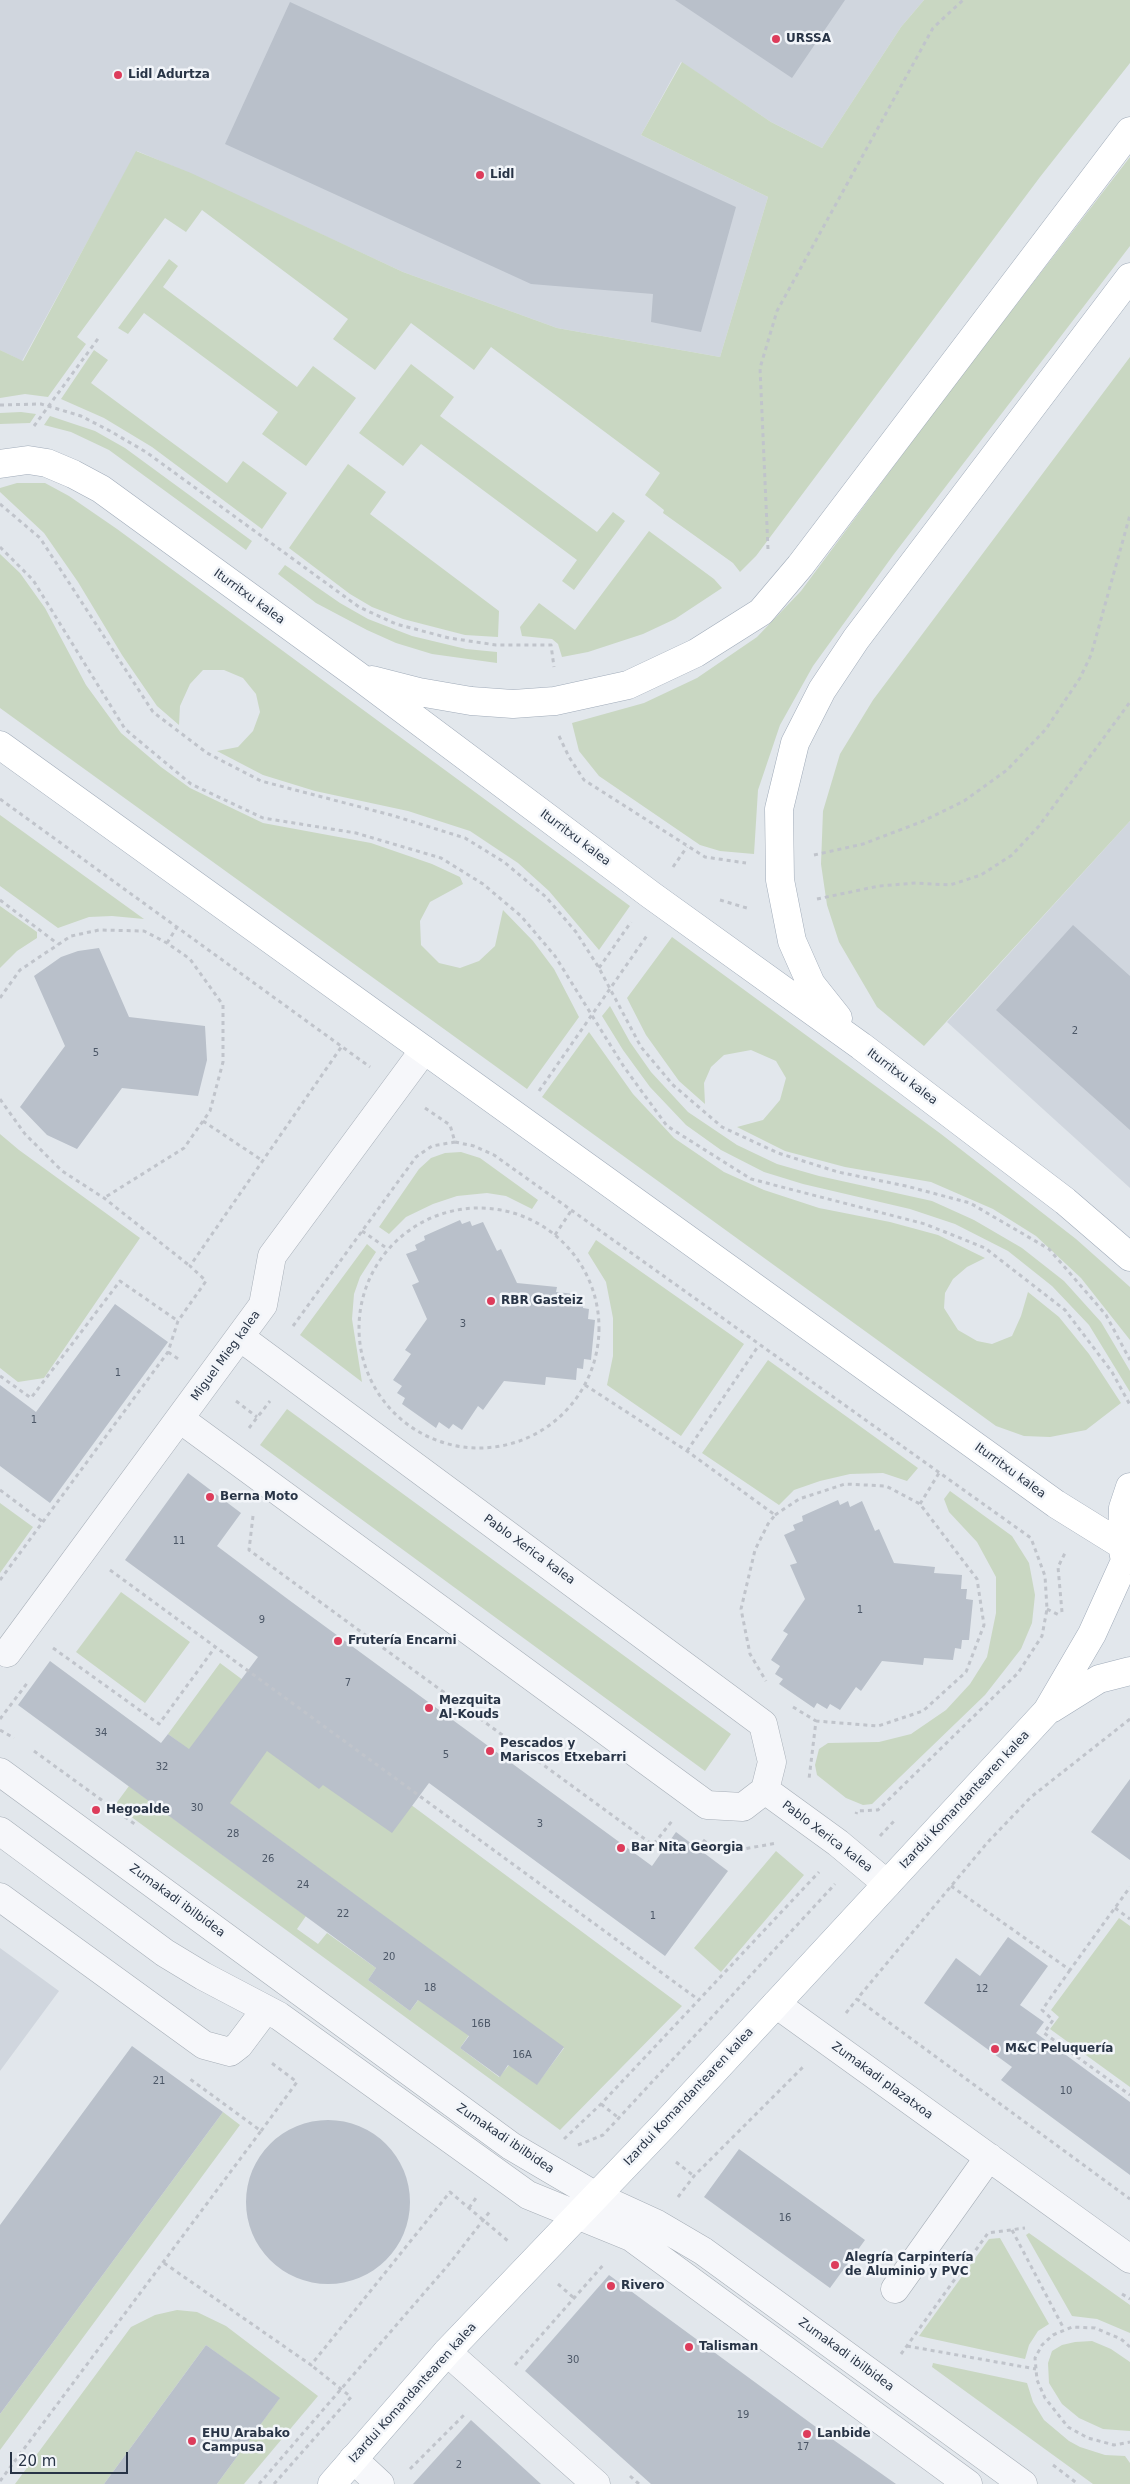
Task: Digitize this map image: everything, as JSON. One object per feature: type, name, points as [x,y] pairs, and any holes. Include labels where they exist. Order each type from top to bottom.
[{"type":"main road","points":[[357,676],[419,692],[471,700],[513,704],[556,701],[628,685],[696,652],[761,612],[800,566],[1130,132]]},
{"type":"main road","points":[[861,1046],[811,984],[792,941],[780,880],[779,809],[795,743],[822,690],[856,639],[1130,277]]},
{"type":"main road","name":"Iturritxu kalea","points":[[0,464],[28,460],[47,463],[73,474],[101,490],[861,1046],[1065,1201],[1130,1257]]},
{"type":"main road","name":"Iturritxu kalea","points":[[0,745],[1082,1522],[1125,1560]]},
{"type":"main road","points":[[1125,1560],[1123,1508],[1130,1488]]},
{"type":"main road","name":"Izardui Komandantearen kalea","points":[[332,2484],[447,2352],[776,2004],[1047,1711],[1092,1634],[1125,1560]]},
{"type":"main road","name":"Izardui Komandantearen kalea","points":[[1047,1711],[1099,1679],[1130,1671]]},
{"type":"street","name":"Miguel Mieg kalea","points":[[6,1653],[264,1305],[272,1256],[424,1050]]},
{"type":"street","name":"Pablo Xerica kalea","points":[[240,1336],[764,1724],[772,1762],[765,1790],[848,1851],[888,1884]]},
{"type":"street","points":[[180,1419],[708,1805],[743,1807],[765,1790]]},
{"type":"street","name":"Zumakadi ibilbidea","points":[[0,1772],[503,2140],[539,2164],[587,2205],[968,2484]]},
{"type":"street","name":"Zumakadi ibilbidea","points":[[0,1831],[172,1958],[279,2016],[528,2195],[587,2205],[657,2224],[703,2251],[1023,2484]]},
{"type":"street","points":[[0,1897],[204,2045],[230,2052],[240,2045],[266,2009]]},
{"type":"street","name":"Zumakadi plazatxoa","points":[[776,2004],[1130,2259]]},
{"type":"street","points":[[896,2290],[989,2157]]},
{"type":"street","points":[[447,2352],[596,2484]]},
{"type":"street","points":[[353,2460],[380,2484]]},
{"type":"path","points":[[768,550],[760,368],[778,311],[933,28],[962,0]]},
{"type":"path","points":[[29,433],[100,336]]},
{"type":"path","points":[[0,405],[41,404],[81,416],[146,452],[359,607],[396,624],[449,638],[496,645],[551,645],[559,738],[584,780],[705,857],[741,863],[780,863],[863,844],[921,822],[964,801],[1007,770],[1046,729],[1080,678],[1091,655],[1130,515]]},
{"type":"path","points":[[0,504],[40,538],[153,712],[207,752],[261,781],[391,815],[465,838],[496,857],[552,904],[576,932],[640,1046],[674,1085],[722,1127],[778,1153],[838,1172],[906,1186],[970,1203],[1049,1249],[1106,1315],[1130,1360]]},
{"type":"path","points":[[0,547],[33,580],[125,730],[191,784],[263,818],[356,833],[441,858],[483,884],[521,916],[555,956],[624,1067],[667,1126],[751,1179],[925,1224],[985,1248],[1065,1310],[1112,1372],[1130,1405]]},
{"type":"path","points":[[815,900],[879,886],[916,883],[950,885],[981,875],[1012,855],[1039,826],[1130,702]]},
{"type":"path","points":[[0,799],[450,1125],[455,1142]]},
{"type":"path","points":[[0,900],[58,944]]},
{"type":"path","points":[[494,1155],[668,906]]},
{"type":"path","points":[[167,943],[176,927]]},
{"type":"path","points":[[0,998],[20,970],[71,936],[99,930],[144,931],[167,943],[190,959],[223,1005],[223,1062],[210,1111],[184,1148],[104,1198]]},
{"type":"path","points":[[190,1266],[342,1046]]},
{"type":"path","points":[[0,1099],[25,1134],[62,1171],[104,1198],[190,1266],[206,1281],[178,1321],[168,1352],[0,1580]]},
{"type":"path","points":[[203,1120],[263,1160]]},
{"type":"path","points":[[292,1328],[416,1157],[432,1146],[455,1142],[474,1146],[494,1155],[1031,1538],[1045,1576],[1047,1609],[1042,1636],[1018,1673],[878,1810],[857,1811],[849,1806]]},
{"type":"path","points":[[376,1397],[408,1425],[438,1442],[471,1449],[504,1446],[536,1434],[564,1415],[585,1385],[595,1362],[600,1334],[597,1306],[584,1271],[574,1255],[555,1235],[535,1222],[514,1214],[492,1209],[468,1209],[446,1213],[424,1221],[405,1233],[388,1249],[370,1276],[360,1308],[359,1341],[367,1373],[383,1402]]},
{"type":"path","points":[[555,1235],[571,1210]]},
{"type":"path","points":[[362,1231],[388,1249]]},
{"type":"path","points":[[0,1376],[31,1398],[120,1281],[178,1321]]},
{"type":"path","points":[[687,1451],[759,1344]]},
{"type":"path","points":[[228,1454],[290,1374]]},
{"type":"path","points":[[585,1385],[687,1451],[775,1515]]},
{"type":"path","points":[[920,1504],[939,1473]]},
{"type":"path","points":[[770,1688],[750,1654],[741,1609],[755,1550],[775,1515],[798,1498],[845,1484],[886,1486],[920,1504],[977,1579],[984,1625],[966,1672],[923,1711],[878,1726],[816,1721],[792,1706]]},
{"type":"path","points":[[0,1490],[43,1522]]},
{"type":"path","points":[[254,1507],[249,1550],[653,1845],[674,1819]]},
{"type":"path","points":[[1059,1626],[1062,1601],[1058,1567],[1082,1522]]},
{"type":"path","points":[[108,1569],[700,2000]]},
{"type":"path","points":[[53,1648],[159,1724],[216,1646]]},
{"type":"path","points":[[657,2224],[694,2176],[816,2054],[856,1998],[987,1843],[1031,1797],[1130,1719]]},
{"type":"path","points":[[816,1721],[808,1779],[816,1784]]},
{"type":"path","points":[[539,2164],[602,2135],[848,1851],[857,1811]]},
{"type":"path","points":[[600,2104],[821,1870],[899,1817]]},
{"type":"path","points":[[697,1836],[721,1853],[785,1841]]},
{"type":"path","points":[[814,1864],[821,1870]]},
{"type":"path","points":[[951,1886],[1070,1970]]},
{"type":"path","points":[[1130,1887],[1042,2010],[1053,2020],[1044,2033],[1130,2095]]},
{"type":"path","points":[[1115,1908],[1130,1919]]},
{"type":"path","points":[[856,1998],[1130,2199]]},
{"type":"path","points":[[0,2481],[261,2131],[189,2078]]},
{"type":"path","points":[[259,2484],[450,2263],[512,2183]]},
{"type":"path","points":[[311,2365],[450,2192]]},
{"type":"path","points":[[900,2354],[988,2233],[1030,2227]]},
{"type":"path","points":[[1012,2230],[1064,2329]]},
{"type":"path","points":[[410,2470],[470,2408],[492,2391],[607,2260]]},
{"type":"path","points":[[164,2263],[311,2365],[351,2397],[274,2484]]},
{"type":"path","points":[[1115,2288],[1130,2299]]},
{"type":"path","points":[[1130,2347],[1121,2339],[1095,2328],[1064,2329],[1053,2335],[1042,2345],[1035,2358],[1038,2380],[1045,2398],[1068,2427],[1088,2438],[1114,2445],[1130,2442]]},
{"type":"path","points":[[907,2346],[1036,2369]]},
{"type":"shaded area","points":[[0,0],[924,0],[901,27],[822,148],[771,122],[681,62],[641,135],[768,197],[720,357],[557,328],[403,272],[137,151],[22,361],[0,350]]},
{"type":"shaded area","points":[[1130,821],[1130,1188],[947,1022]]},
{"type":"shaded area","points":[[0,1948],[59,1991],[0,2071]]},
{"type":"green space","points":[[924,0],[1130,0],[1130,63],[1040,177],[756,556],[740,572],[733,563],[663,513],[664,510],[645,495],[660,473],[491,347],[474,370],[411,323],[375,370],[333,339],[348,319],[202,210],[186,232],[165,218],[77,337],[86,344],[48,397],[25,394],[0,398],[0,350],[23,361],[136,151],[191,173],[403,272],[557,328],[720,357],[768,197],[641,135],[682,62],[771,122],[822,148],[901,27]]},
{"type":"green space","points":[[1130,157],[1130,246],[894,554],[813,666],[780,725],[758,790],[754,854],[720,851],[700,845],[599,776],[579,751],[572,723],[644,703],[697,678],[757,637],[801,591],[948,393]]},
{"type":"green space","points":[[169,259],[178,266],[163,287],[297,387],[313,366],[356,398],[306,466],[262,434],[278,412],[144,313],[128,334],[118,328]]},
{"type":"green space","points":[[94,350],[108,360],[91,383],[227,483],[243,461],[287,493],[262,529],[152,447],[104,418],[61,399]]},
{"type":"green space","points":[[1130,357],[1130,821],[924,1046],[877,1007],[839,942],[827,905],[821,864],[823,811],[840,754],[873,700]]},
{"type":"green space","points":[[411,364],[454,397],[440,416],[597,532],[613,512],[625,521],[574,590],[562,581],[577,560],[421,444],[403,466],[359,433]]},
{"type":"green space","points":[[21,412],[36,414],[30,423],[0,424],[0,413]]},
{"type":"green space","points":[[50,416],[95,431],[125,448],[252,541],[246,550],[109,450],[71,432],[44,425]]},
{"type":"green space","points":[[348,464],[386,492],[370,514],[499,611],[498,637],[465,635],[403,619],[372,607],[350,594],[289,548]]},
{"type":"green space","points":[[17,483],[45,483],[69,496],[117,529],[630,906],[599,950],[549,891],[518,863],[470,831],[408,811],[315,791],[263,775],[217,751],[238,747],[253,731],[260,712],[256,694],[243,678],[224,670],[203,670],[190,684],[180,706],[179,725],[157,706],[122,655],[78,582],[44,533],[0,492],[0,488]]},
{"type":"green space","points":[[649,531],[714,579],[722,588],[675,619],[643,634],[588,652],[562,657],[558,644],[552,639],[522,636],[520,627],[539,603],[575,630]]},
{"type":"green space","points":[[0,554],[20,573],[45,608],[86,685],[121,733],[161,767],[190,788],[263,823],[371,843],[432,864],[460,877],[463,884],[430,902],[420,921],[421,945],[439,963],[460,968],[479,961],[495,946],[503,910],[533,941],[554,969],[579,1017],[527,1089],[0,708]]},
{"type":"green space","points":[[285,565],[340,603],[368,619],[412,636],[466,649],[497,652],[497,663],[432,654],[396,643],[367,630],[316,603],[278,574]]},
{"type":"green space","points":[[0,815],[144,919],[112,916],[89,917],[58,928],[0,886]]},
{"type":"green space","points":[[0,906],[37,932],[37,938],[17,951],[0,968]]},
{"type":"green space","points":[[672,937],[941,1134],[1076,1239],[1130,1287],[1130,1340],[1081,1278],[1036,1236],[993,1209],[931,1182],[845,1167],[785,1151],[737,1127],[763,1120],[780,1100],[786,1078],[776,1061],[751,1050],[724,1055],[711,1067],[704,1083],[705,1104],[679,1081],[646,1035],[627,998]]},
{"type":"green space","points":[[610,1006],[630,1042],[651,1072],[688,1112],[737,1145],[777,1164],[819,1176],[932,1201],[974,1220],[1022,1248],[1064,1281],[1101,1322],[1130,1371],[1130,1392],[1089,1325],[1052,1286],[1008,1251],[955,1224],[910,1209],[803,1184],[764,1172],[721,1150],[686,1125],[650,1087],[623,1050],[602,1016]]},
{"type":"green space","points":[[589,1032],[633,1094],[674,1138],[724,1172],[764,1190],[819,1208],[890,1222],[938,1235],[985,1258],[967,1267],[953,1279],[945,1293],[944,1308],[958,1330],[977,1341],[992,1344],[1012,1336],[1021,1316],[1028,1292],[1059,1317],[1089,1354],[1121,1403],[1086,1430],[1050,1437],[1024,1436],[996,1426],[542,1097]]},
{"type":"green space","points":[[0,1134],[19,1150],[140,1238],[44,1378],[18,1382],[0,1368]]},
{"type":"green space","points":[[461,1152],[480,1158],[538,1200],[532,1209],[506,1196],[487,1193],[457,1196],[433,1204],[406,1217],[389,1234],[379,1227],[419,1169],[431,1158],[445,1153]]},
{"type":"green space","points":[[596,1240],[744,1344],[681,1436],[607,1385],[613,1356],[613,1318],[606,1282],[588,1253]]},
{"type":"green space","points":[[367,1244],[376,1252],[360,1277],[354,1294],[352,1319],[362,1382],[300,1335]]},
{"type":"green space","points":[[768,1360],[918,1468],[907,1481],[883,1473],[850,1474],[820,1481],[794,1490],[779,1505],[702,1453]]},
{"type":"green space","points":[[287,1409],[731,1734],[705,1771],[260,1445]]},
{"type":"green space","points":[[950,1491],[1012,1536],[1029,1563],[1035,1595],[1032,1623],[1021,1649],[985,1695],[872,1804],[863,1805],[846,1798],[817,1775],[815,1765],[819,1749],[828,1743],[879,1742],[911,1734],[946,1710],[970,1684],[987,1657],[996,1613],[996,1577],[977,1542],[949,1512],[944,1499]]},
{"type":"green space","points":[[0,1503],[33,1527],[0,1573]]},
{"type":"green space","points":[[121,1592],[190,1642],[145,1703],[76,1652]]},
{"type":"green space","points":[[220,1663],[682,2006],[560,2130],[115,1805],[129,1786],[306,1916],[297,1929],[318,1944],[327,1933],[376,1968],[368,1980],[410,2011],[419,1999],[469,2035],[460,2048],[499,2077],[509,2065],[537,2084],[564,2048],[229,1803],[180,1743],[168,1734]]},
{"type":"green space","points":[[776,1851],[804,1875],[721,1972],[694,1948]]},
{"type":"green space","points":[[1119,1918],[1130,1926],[1130,2087],[1050,2029],[1059,2017],[1051,2010]]},
{"type":"green space","points":[[223,2112],[240,2125],[0,2450],[0,2414]]},
{"type":"green space","points":[[1029,2233],[1130,2305],[1130,2333],[1097,2319],[1072,2316],[1026,2235]]},
{"type":"green space","points":[[1000,2238],[1049,2324],[1038,2331],[1029,2345],[1025,2359],[919,2336],[989,2239]]},
{"type":"green space","points":[[177,2310],[197,2312],[226,2326],[318,2396],[244,2484],[217,2484],[279,2399],[206,2345],[104,2484],[15,2484],[131,2327],[155,2315]]},
{"type":"green space","points":[[1092,2341],[1111,2349],[1130,2362],[1130,2431],[1103,2429],[1079,2418],[1062,2404],[1049,2383],[1048,2363],[1052,2351],[1062,2345]]},
{"type":"green space","points":[[933,2363],[1027,2383],[1033,2402],[1044,2420],[1069,2441],[1080,2447],[1105,2455],[1125,2456],[1130,2463],[1130,2484],[1093,2484],[932,2367]]},
{"type":"building","name":"URSSA","points":[[675,0],[845,0],[792,78]]},
{"type":"building","name":"Lidl","points":[[290,2],[736,207],[701,332],[651,322],[653,294],[531,284],[225,144]]},
{"type":"building","points":[[1073,925],[1130,976],[1130,1130],[996,1010]]},
{"type":"building","points":[[99,948],[129,1017],[205,1026],[207,1060],[198,1096],[122,1088],[77,1149],[47,1135],[20,1107],[65,1046],[34,976],[61,957],[78,951]]},
{"type":"building","points":[[460,1220],[462,1224],[470,1221],[472,1226],[483,1222],[497,1251],[501,1249],[517,1283],[557,1287],[556,1292],[584,1295],[583,1308],[589,1309],[588,1319],[595,1320],[591,1360],[584,1359],[583,1369],[577,1368],[576,1380],[546,1377],[545,1385],[504,1381],[483,1410],[478,1406],[462,1430],[453,1424],[449,1429],[439,1422],[436,1428],[402,1404],[405,1398],[397,1393],[402,1386],[393,1380],[411,1354],[405,1350],[427,1319],[412,1285],[419,1282],[406,1254],[417,1250],[415,1245],[425,1240],[424,1236]]},
{"type":"building","points":[[115,1304],[168,1342],[50,1503],[0,1466],[0,1385],[36,1412]]},
{"type":"building","points":[[188,1473],[241,1513],[217,1546],[289,1600],[652,1866],[676,1832],[728,1871],[665,1956],[429,1783],[392,1833],[323,1785],[319,1789],[267,1751],[230,1803],[564,2047],[537,2085],[508,2065],[500,2077],[460,2048],[469,2036],[418,2000],[410,2011],[368,1980],[376,1968],[18,1705],[50,1661],[161,1743],[168,1734],[189,1749],[258,1657],[125,1560]]},
{"type":"building","points":[[838,1500],[840,1505],[848,1501],[850,1507],[862,1501],[875,1531],[879,1529],[894,1563],[935,1567],[934,1573],[962,1575],[961,1589],[967,1589],[966,1599],[973,1600],[969,1640],[962,1640],[961,1649],[955,1648],[953,1660],[924,1658],[923,1665],[882,1661],[861,1691],[856,1687],[840,1710],[830,1704],[827,1709],[817,1703],[814,1708],[779,1684],[783,1679],[775,1674],[780,1666],[771,1660],[788,1634],[783,1631],[805,1599],[790,1565],[797,1563],[784,1535],[795,1530],[793,1525],[803,1521],[802,1516]]},
{"type":"building","points":[[1130,1779],[1130,1860],[1091,1832]]},
{"type":"building","points":[[1008,1937],[1048,1966],[1020,2005],[1044,2022],[1036,2033],[1130,2102],[1130,2175],[1001,2080],[1012,2067],[924,2003],[956,1958],[980,1976]]},
{"type":"building","points":[[132,2046],[223,2112],[0,2414],[0,2225]]},
{"type":"building","points":[[336,2120],[352,2123],[367,2129],[392,2150],[401,2163],[407,2178],[410,2202],[409,2218],[401,2241],[380,2266],[367,2275],[352,2281],[320,2284],[304,2281],[282,2271],[259,2248],[247,2218],[246,2194],[249,2178],[259,2156],[282,2133],[312,2121]]},
{"type":"building","points":[[739,2149],[865,2240],[830,2288],[704,2197]]},
{"type":"building","points":[[609,2275],[896,2484],[651,2484],[525,2371]]},
{"type":"building","name":"EHU Arabako Campusa","points":[[206,2345],[280,2398],[217,2484],[104,2484]]},
{"type":"building","points":[[471,2420],[541,2484],[413,2484]]},
{"type":"place","name":"URSSA","points":[[776,39]]},
{"type":"place","name":"Lidl Adurtza","points":[[118,75]]},
{"type":"place","name":"Lidl","points":[[480,175]]},
{"type":"place","name":"RBR Gasteiz","points":[[491,1301]]},
{"type":"place","name":"Berna Moto","points":[[210,1497]]},
{"type":"place","name":"Frutería Encarni","points":[[338,1641]]},
{"type":"place","name":"Mezquita Al-Kouds","points":[[429,1708]]},
{"type":"place","name":"Pescados y Mariscos Etxebarri","points":[[490,1751]]},
{"type":"place","name":"Hegoalde","points":[[96,1810]]},
{"type":"place","name":"Bar Nita Georgia","points":[[621,1848]]},
{"type":"place","name":"M&C Peluquería","points":[[995,2049]]},
{"type":"place","name":"Alegría Carpintería de Aluminio y PVC","points":[[835,2265]]},
{"type":"place","name":"Rivero","points":[[611,2286]]},
{"type":"place","name":"Talisman","points":[[689,2347]]},
{"type":"place","name":"Lanbide","points":[[807,2434]]},
{"type":"place","name":"EHU Arabako Campusa","points":[[192,2441]]}]
